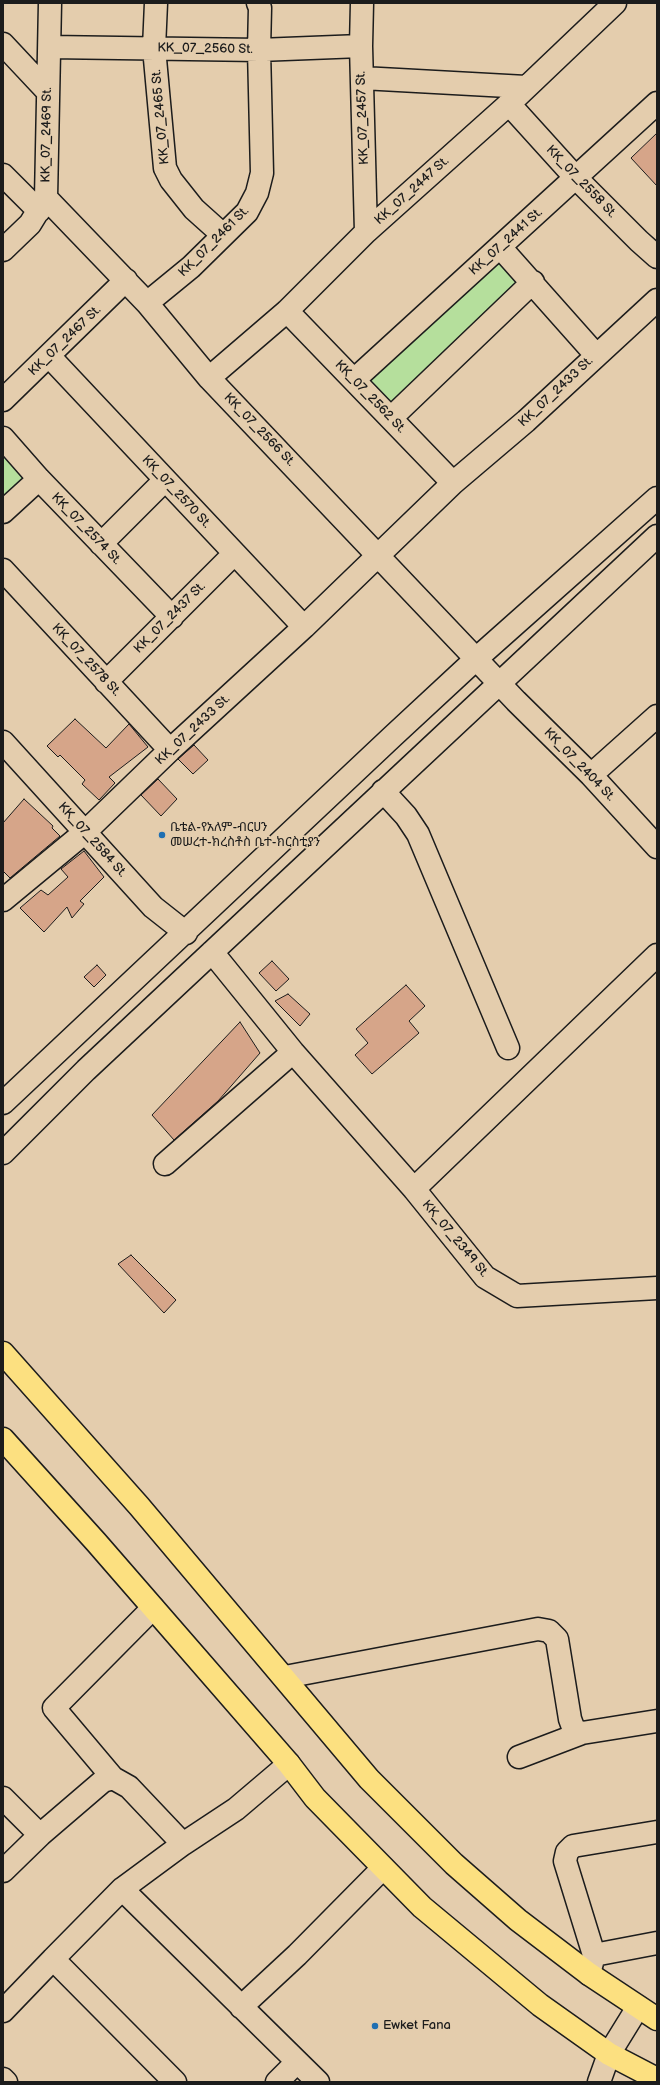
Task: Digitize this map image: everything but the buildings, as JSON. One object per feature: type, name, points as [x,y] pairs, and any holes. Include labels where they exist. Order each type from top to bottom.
[{"type":"highway","points":[[3,1353],[139,1506],[369,1778],[454,1864],[518,1920],[592,1964],[638,2007],[657,2019]]},
{"type":"highway","points":[[3,1439],[289,1764],[315,1798],[422,1907],[540,2005],[609,2054],[657,2079]]},
{"type":"street","name":"KK_07_2469 St.","points":[[42,204],[50,47],[50,3]]},
{"type":"street","name":"KK_07_2465 St.","points":[[156,3],[154,48],[165,168],[171,180],[194,209],[223,235]]},
{"type":"street","name":"KK_07_2461 St.","points":[[147,304],[191,267],[247,212],[257,193],[262,172],[259,50],[260,8],[258,3]]},
{"type":"street","name":"KK_07_2457 St.","points":[[362,3],[361,46],[366,232]]},
{"type":"street","name":"KK_07_2447 St.","points":[[209,378],[287,311],[366,232],[509,104],[615,3]]},
{"type":"street","points":[[3,44],[48,92]]},
{"type":"street","name":"KK_07_2560 St.","points":[[50,47],[259,50],[361,46]]},
{"type":"street","points":[[362,78],[526,87]]},
{"type":"street","name":"KK_07_2441 St.","points":[[354,380],[657,103]]},
{"type":"street","name":"KK_07_2558 St.","points":[[509,104],[576,178],[657,257]]},
{"type":"street","name":"KK_07_2566 St.","points":[[3,175],[42,204],[126,280],[209,378],[476,659]]},
{"type":"street","points":[[3,250],[30,224],[42,204]]},
{"type":"street","points":[[500,247],[533,282],[596,355]]},
{"type":"street","name":"KK_07_2467 St.","points":[[3,400],[126,280]]},
{"type":"street","points":[[391,418],[533,282]]},
{"type":"street","name":"KK_07_2433 St.","points":[[3,900],[84,833],[170,750],[304,627],[452,483],[526,421],[657,300]]},
{"type":"street","name":"KK_07_2562 St.","points":[[287,311],[452,483]]},
{"type":"street","name":"KK_07_2570 St.","points":[[49,356],[304,627]]},
{"type":"street","name":"KK_07_2574 St.","points":[[3,438],[39,479],[172,617]]},
{"type":"street","points":[[3,512],[39,479]]},
{"type":"street","points":[[101,544],[165,480]]},
{"type":"street","points":[[3,1104],[476,659],[657,498]]},
{"type":"street","points":[[3,1153],[86,1070],[657,536]]},
{"type":"street","name":"KK_07_2437 St.","points":[[106,682],[234,554]]},
{"type":"street","name":"KK_07_2578 St.","points":[[3,570],[170,750]]},
{"type":"street","name":"KK_07_2404 St.","points":[[476,659],[499,684],[591,775],[657,847]]},
{"type":"street","points":[[591,775],[657,716]]},
{"type":"street","name":"KK_07_2584 St.","points":[[3,742],[84,833],[153,907],[186,933]]},
{"type":"street","points":[[383,791],[406,816],[418,834],[508,1048]]},
{"type":"street","name":"KK_07_2349 St.","points":[[212,952],[293,1052],[414,1189],[485,1277],[498,1286],[518,1296],[657,1288]]},
{"type":"street","points":[[414,1189],[657,955]]},
{"type":"street","points":[[165,1164],[293,1052]]},
{"type":"street","points":[[153,1608],[54,1708],[113,1778],[129,1787],[183,1844]]},
{"type":"street","points":[[284,1677],[538,1629],[549,1631],[557,1639],[570,1719],[574,1730],[582,1734]]},
{"type":"street","points":[[519,1757],[582,1734],[657,1721]]},
{"type":"street","points":[[3,2011],[52,1959],[122,1889],[183,1844],[236,1809],[289,1764]]},
{"type":"street","points":[[3,1871],[40,1835],[103,1781],[113,1778]]},
{"type":"street","points":[[3,1798],[40,1835]]},
{"type":"street","points":[[657,1832],[573,1846],[567,1852],[565,1861],[592,1964],[657,1943]]},
{"type":"street","points":[[241,2006],[297,1954],[383,1868]]},
{"type":"street","points":[[122,1889],[318,2082]]},
{"type":"street","points":[[52,1959],[175,2082]]},
{"type":"street","points":[[599,2082],[609,2054],[638,2007]]},
{"type":"street","points":[[277,2082],[296,2062]]},
{"type":"street","points":[[3,2079],[6,2082]]},
{"type":"green space","points":[[500,247],[533,282],[391,418],[354,380]]},
{"type":"green space","points":[[3,438],[39,479],[3,512]]},
{"type":"place","name":"ቤቴል-የአለም-ብርሀን መሠረተ-ክረስቶስ ቤተ-ክርስቲያን","points":[[162,835]]},
{"type":"place","name":"Ewket Fana","points":[[375,2026]]}]
